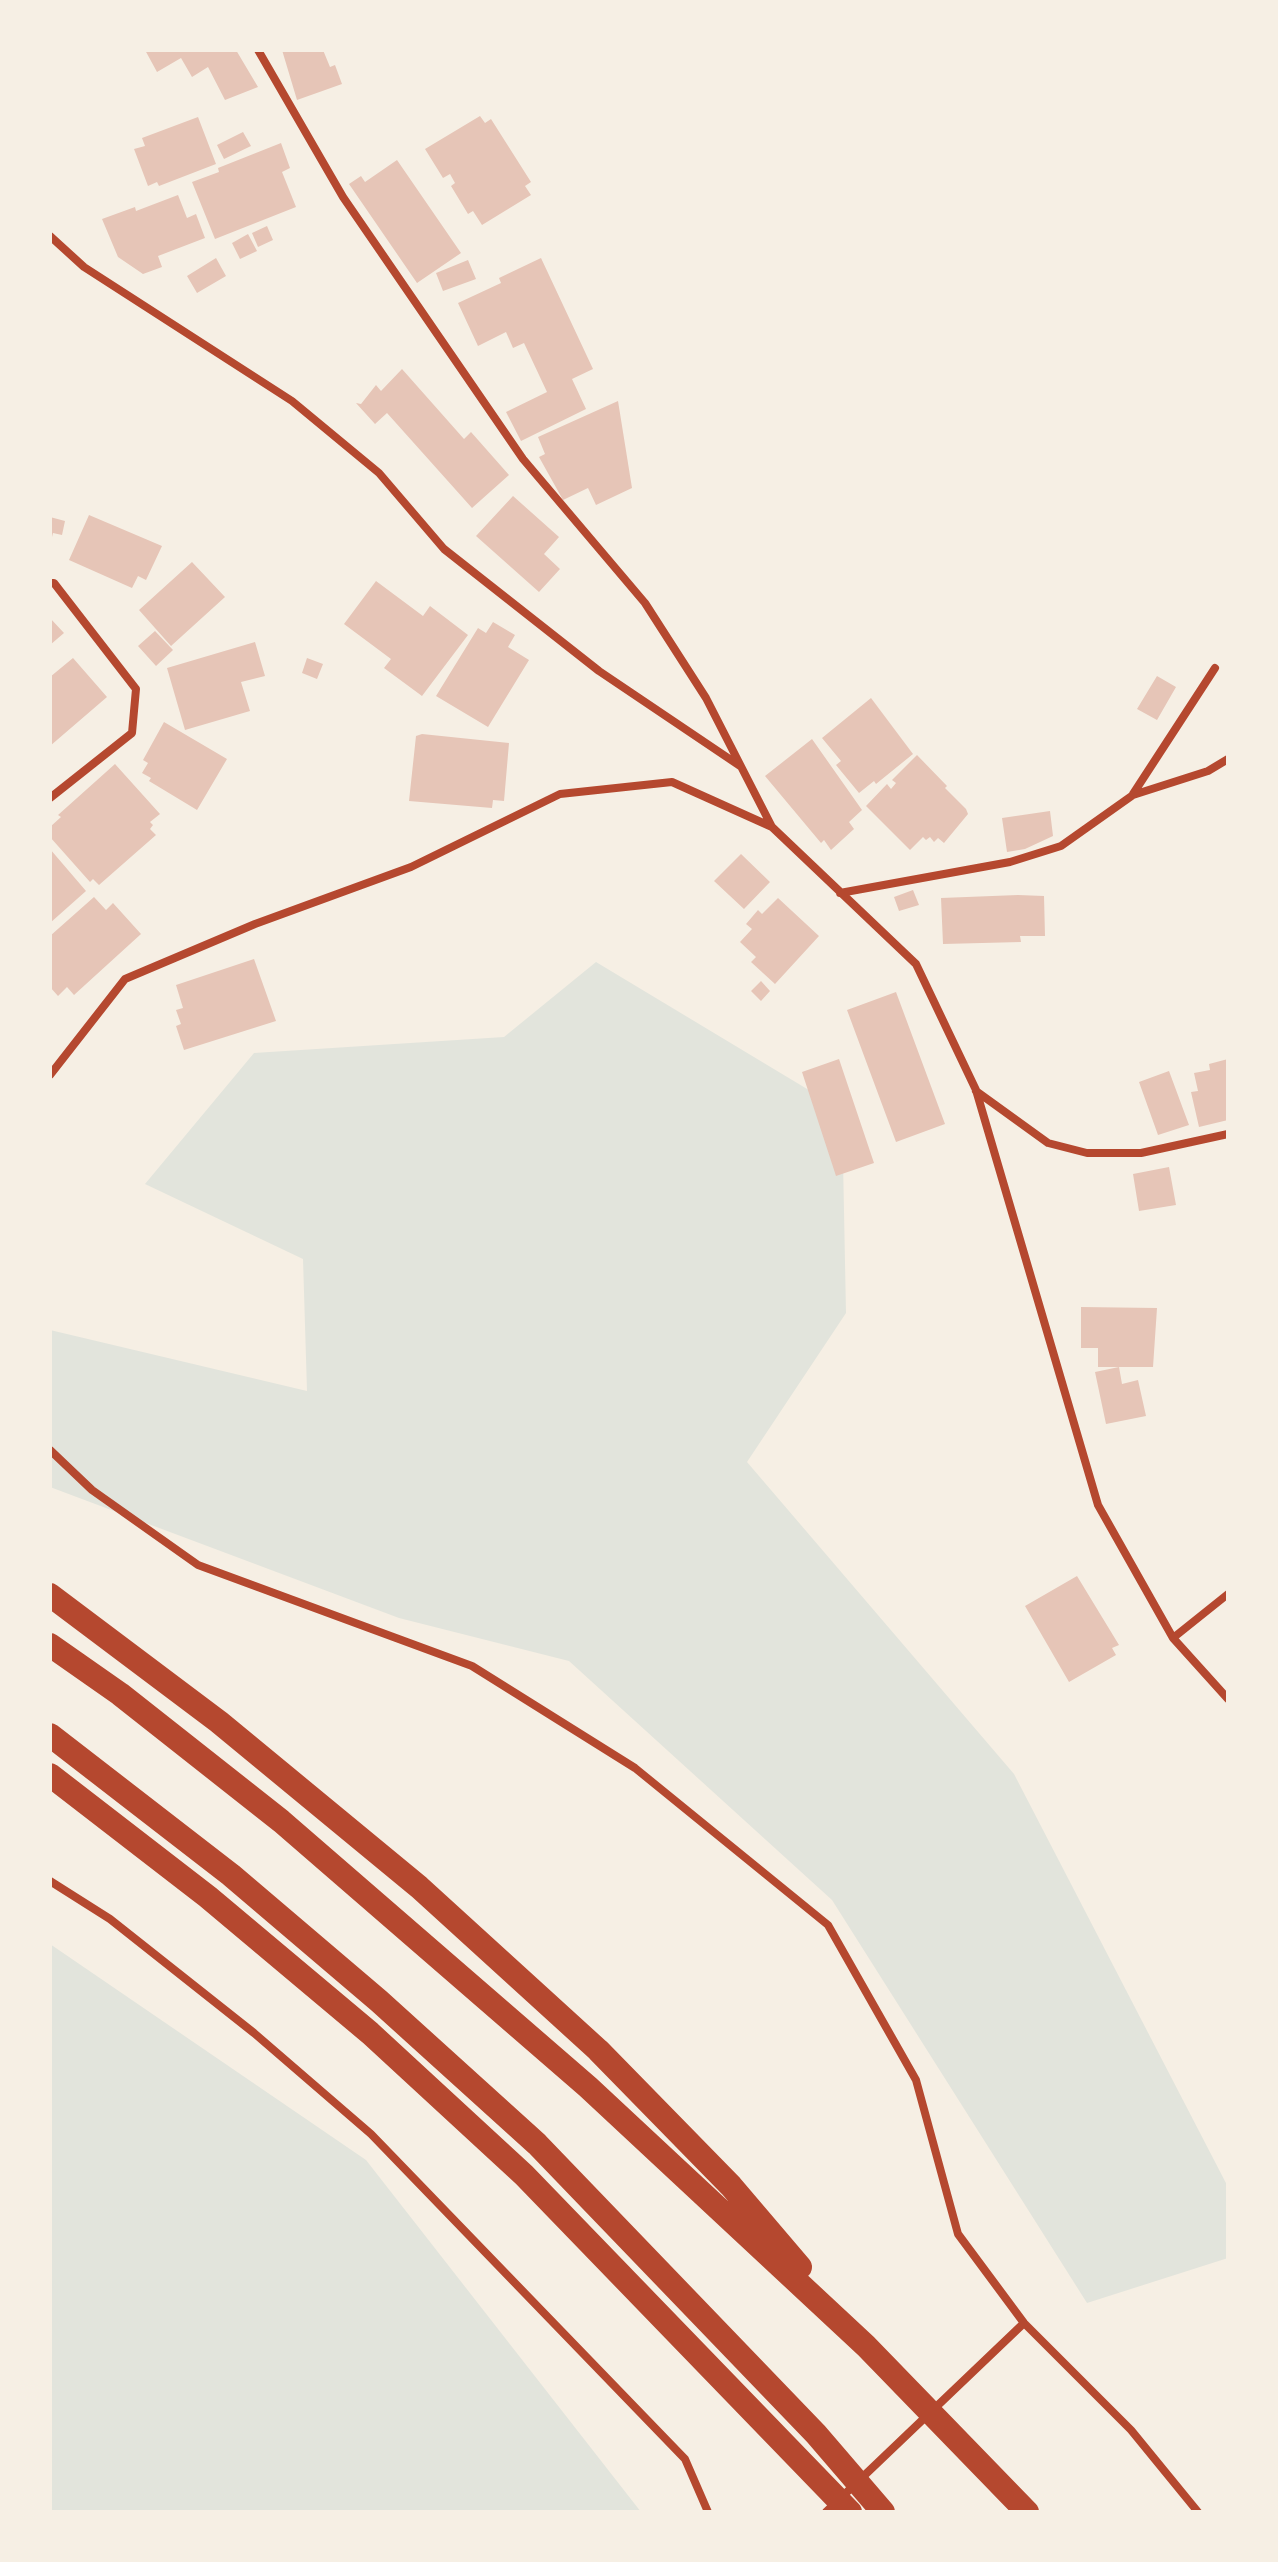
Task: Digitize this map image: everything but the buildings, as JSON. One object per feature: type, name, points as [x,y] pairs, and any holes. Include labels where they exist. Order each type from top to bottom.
[{"type":"highway","points":[[50,1595],[219,1722],[419,1887],[598,2050],[731,2186],[866,2346]]},
{"type":"highway","points":[[50,1645],[120,1694],[269,1812],[418,1937],[588,2087],[866,2346],[1027,2512]]},
{"type":"highway","points":[[50,1735],[231,1875],[379,2001],[537,2144],[816,2434],[883,2512]]},
{"type":"highway","points":[[50,1775],[208,1897],[370,2033],[513,2165],[850,2512]]},
{"type":"street","points":[[258,50],[343,197],[523,459],[645,603],[706,698],[772,827]]},
{"type":"street","points":[[50,236],[84,267],[292,401],[379,473],[444,549],[599,671],[744,769]]},
{"type":"street","points":[[50,583],[54,583],[136,689],[132,733],[50,798]]},
{"type":"street","points":[[1133,795],[1215,668]]},
{"type":"street","points":[[840,893],[1010,862],[1061,846],[1133,795],[1208,771],[1228,759]]},
{"type":"street","points":[[50,1075],[125,979],[255,924],[411,867],[560,794],[672,782],[772,827],[916,964],[976,1090],[1098,1505],[1173,1638],[1228,1699]]},
{"type":"street","points":[[976,1090],[1048,1143],[1087,1153],[1141,1153],[1228,1134]]},
{"type":"street","points":[[50,1450],[92,1490],[198,1565],[472,1666],[635,1768],[828,1925],[916,2080],[958,2234],[1024,2323],[1131,2430],[1198,2512]]},
{"type":"street","points":[[1173,1638],[1228,1594]]},
{"type":"street","points":[[50,1881],[110,1919],[254,2033],[371,2134],[685,2459],[708,2512]]},
{"type":"street","points":[[826,2512],[1024,2323]]},
{"type":"shaded area","points":[[596,962],[842,1110],[846,1313],[747,1462],[1014,1774],[1228,2187],[1228,2258],[1087,2303],[832,1900],[569,1661],[399,1618],[50,1487],[50,1330],[307,1391],[303,1259],[145,1184],[254,1053],[504,1037]]},
{"type":"shaded area","points":[[50,1944],[366,2160],[641,2512],[50,2512]]}]
